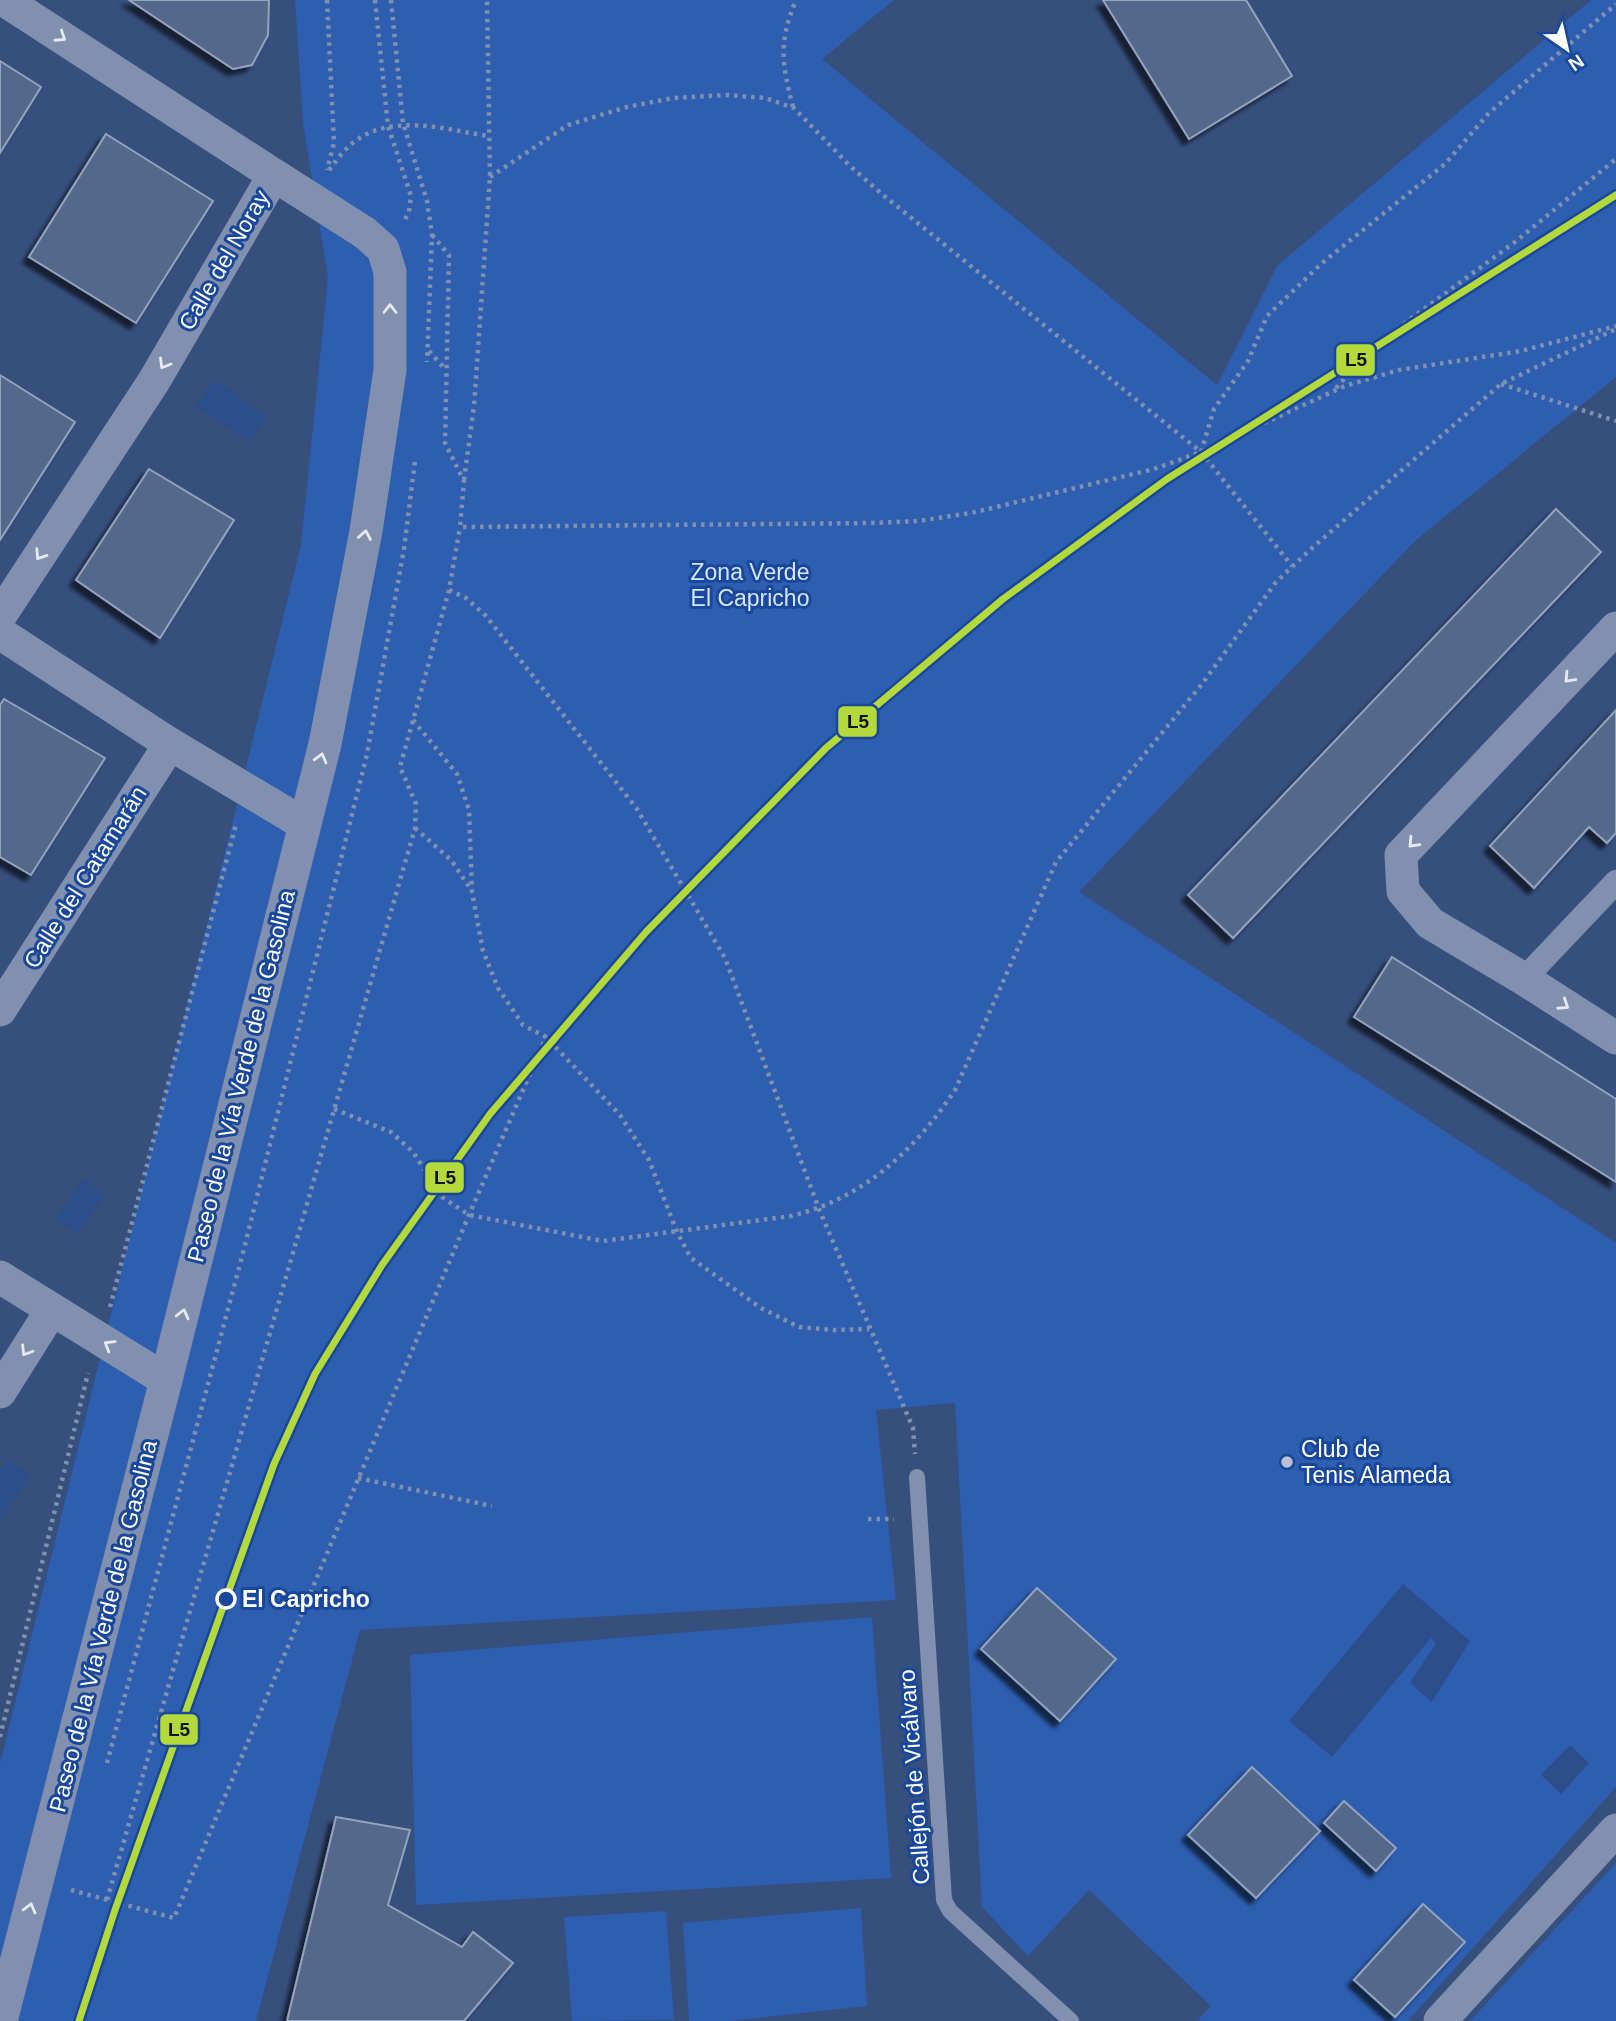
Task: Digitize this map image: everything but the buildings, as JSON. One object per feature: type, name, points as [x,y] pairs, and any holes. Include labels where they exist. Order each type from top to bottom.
[{"type":"street","name":"Calle del Noray","points":[[0,616],[154,380],[274,175],[4,0]]},
{"type":"street","name":"Paseo de la Vía Verde de la Gasolina","points":[[1,2021],[9,1954],[166,1380],[325,744],[366,531],[390,370],[390,272],[383,249],[365,233],[274,175]]},
{"type":"street","points":[[1616,628],[1401,855],[1403,891],[1430,923],[1616,1038]]},
{"type":"street","points":[[0,633],[170,744],[304,824]]},
{"type":"street","name":"Calle del Catamarán","points":[[0,1010],[170,744]]},
{"type":"street","points":[[1524,979],[1616,882]]},
{"type":"street","points":[[0,1277],[166,1380]]},
{"type":"street","points":[[0,1392],[51,1311]]},
{"type":"street","points":[[1440,2021],[1616,1830]]},
{"type":"lane","name":"Callejón de Vicálvaro","points":[[917,1477],[944,1900],[950,1911],[1071,2021]]},
{"type":"path","points":[[327,0],[334,143],[326,174],[347,148],[366,134],[388,126],[403,123],[488,136]]},
{"type":"path","points":[[375,0],[388,126],[411,196],[410,212],[402,225]]},
{"type":"path","points":[[107,1900],[415,828],[416,804],[400,767],[449,590],[460,527],[474,406],[490,177],[486,0]]},
{"type":"path","points":[[794,108],[783,65],[784,40],[796,0]]},
{"type":"path","points":[[1201,452],[1214,409],[1248,361],[1267,316],[1322,262],[1445,164],[1489,113],[1616,4]]},
{"type":"path","points":[[490,177],[568,125],[626,107],[673,98],[728,94],[765,98],[794,108],[849,165],[883,195],[1201,452],[1292,566]]},
{"type":"path","points":[[1333,391],[1375,345],[1515,242],[1616,159]]},
{"type":"path","points":[[432,234],[449,256],[445,443],[464,481]]},
{"type":"path","points":[[460,527],[918,522],[971,513],[1154,469],[1201,452],[1345,386],[1399,370],[1521,351],[1616,328]]},
{"type":"path","points":[[334,1110],[391,1132],[413,1152],[442,1197],[469,1215],[603,1241],[791,1216],[819,1209],[849,1195],[881,1172],[933,1123],[955,1090],[1056,862],[1195,693],[1276,582],[1501,384],[1616,328]]},
{"type":"path","points":[[429,351],[447,371]]},
{"type":"path","points":[[1501,384],[1616,421]]},
{"type":"path","points":[[449,590],[466,598],[486,616],[644,821],[725,958],[819,1209],[913,1428],[917,1477]]},
{"type":"path","points":[[413,720],[457,774],[469,810],[472,892],[483,951],[498,989],[523,1026],[546,1037],[620,1115],[649,1160],[677,1232],[691,1258],[761,1308],[799,1326],[834,1330],[869,1329]]},
{"type":"path","points":[[109,1310],[236,823]]},
{"type":"path","points":[[415,828],[451,860],[472,892]]},
{"type":"path","points":[[60,1887],[174,1918],[546,1037]]},
{"type":"path","points":[[0,1737],[90,1365]]},
{"type":"path","points":[[358,1478],[492,1506]]},
{"type":"green space","name":"Zona Verde El Capricho","points":[[295,0],[894,0],[822,59],[1217,385],[1277,266],[1591,0],[1616,0],[1616,377],[1415,541],[1079,892],[1616,1243],[1616,1787],[1408,2021],[1197,2021],[1211,2006],[1089,1890],[1028,1956],[982,1907],[955,1403],[876,1410],[896,1600],[360,1630],[256,2021],[0,2021],[0,1764],[301,545],[328,278],[303,123]]},
{"type":"green space","points":[[872,1617],[891,1878],[416,1905],[410,1655]]},
{"type":"green space","points":[[1616,1863],[1616,2021],[1470,2021]]},
{"type":"green space","points":[[861,1908],[867,2006],[729,2021],[689,2021],[683,1923]]},
{"type":"green space","points":[[666,1911],[674,2020],[572,2021],[564,1917]]},
{"type":"shaded area","points":[[214,380],[267,416],[250,441],[196,407]]},
{"type":"shaded area","points":[[83,1179],[105,1194],[78,1234],[56,1219]]},
{"type":"shaded area","points":[[8,1460],[30,1475],[1,1520],[0,1472]]},
{"type":"shaded area","points":[[1403,1584],[1470,1641],[1432,1702],[1410,1683],[1436,1643],[1431,1638],[1332,1757],[1289,1721]]},
{"type":"shaded area","points":[[1570,1745],[1589,1763],[1561,1794],[1541,1775]]},
{"type":"transit line","name":"L5","points":[[79,2021],[115,1910],[274,1464],[315,1374],[382,1265],[490,1114],[646,932],[826,748],[1003,599],[1167,479],[1616,195]]},
{"type":"place","name":"Club de Tenis Alameda","points":[[1287,1462]]},
{"type":"place","name":"El Capricho","points":[[226,1599]]}]
